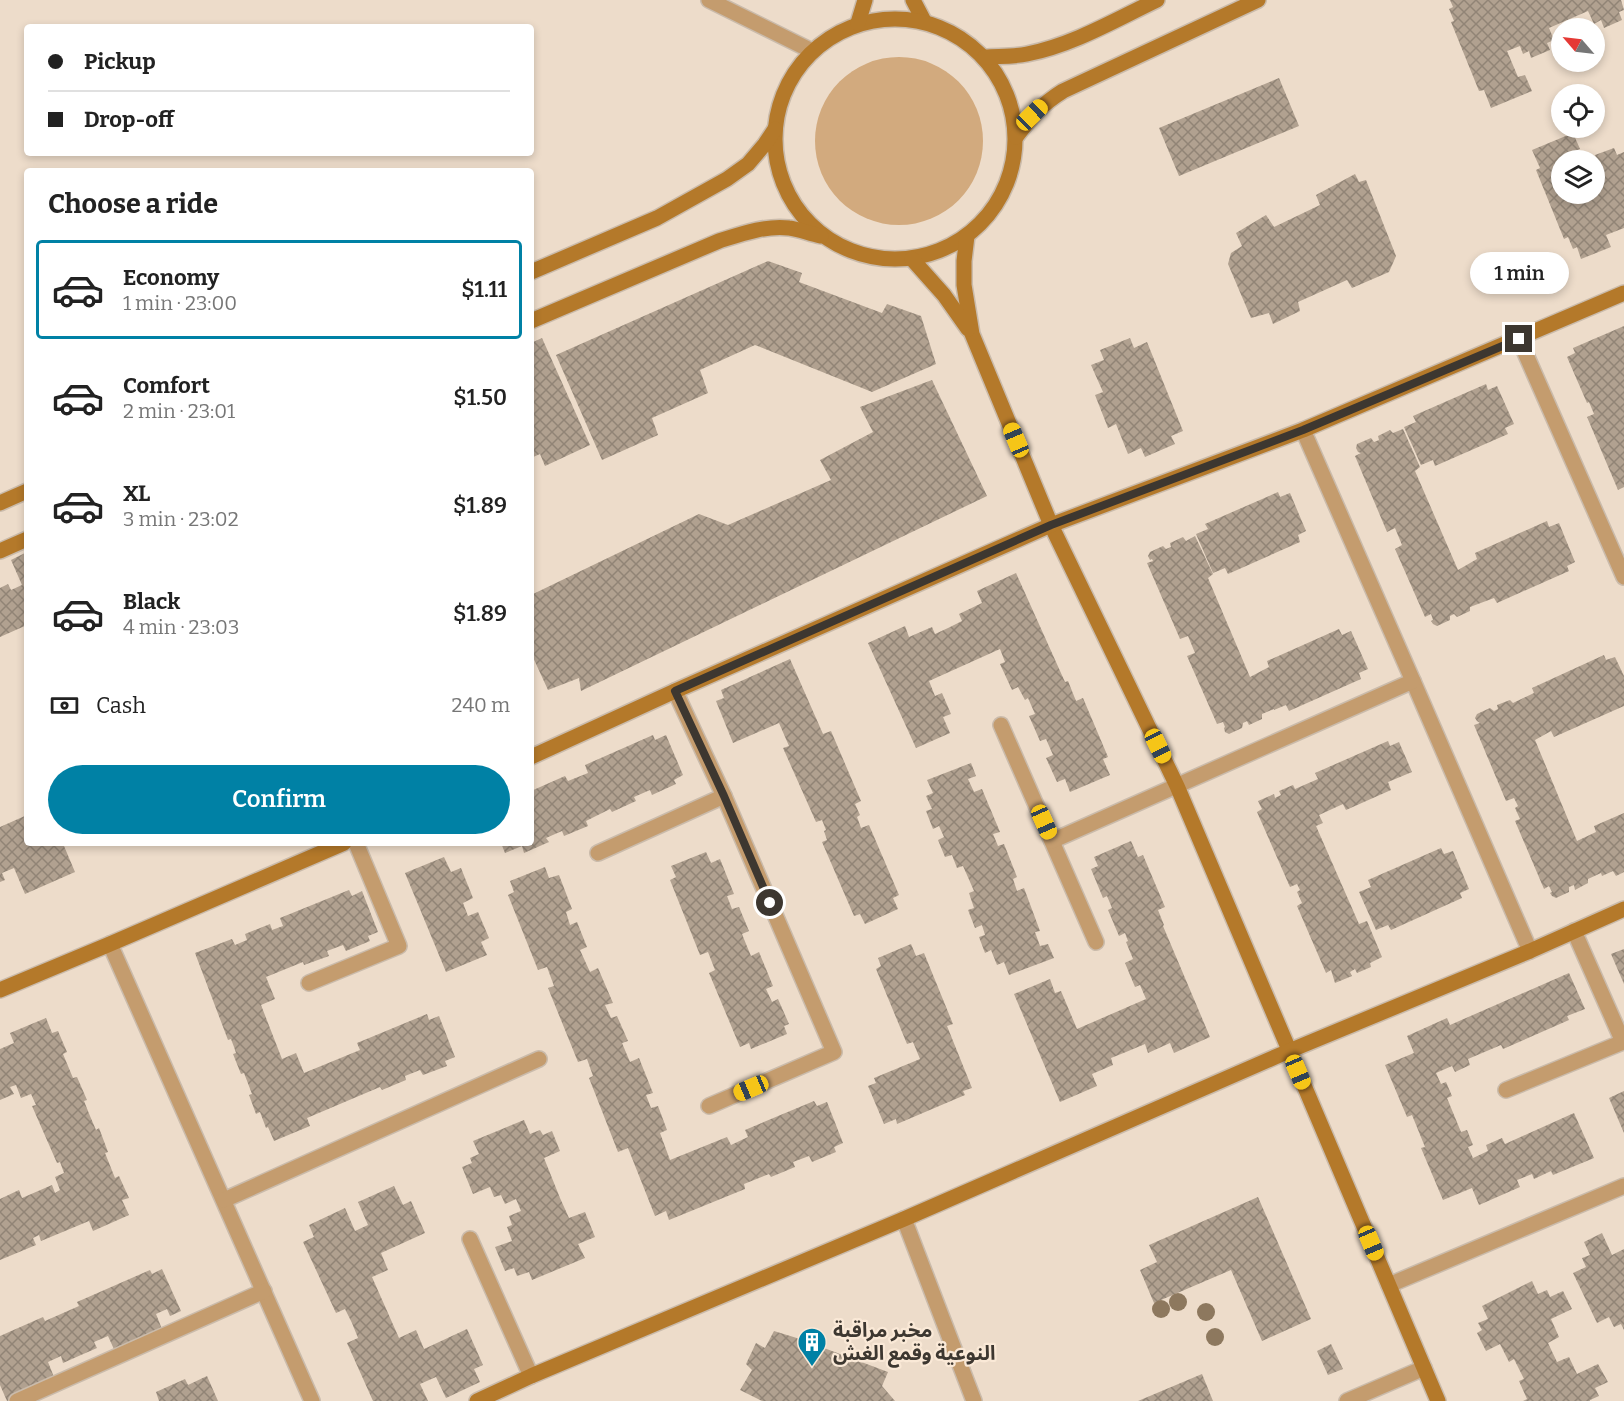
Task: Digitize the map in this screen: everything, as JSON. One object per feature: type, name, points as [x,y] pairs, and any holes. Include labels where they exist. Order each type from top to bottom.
[{"type":"main road","points":[[858,23],[865,0]]},
{"type":"main road","points":[[913,0],[924,21]]},
{"type":"main road","points":[[985,57],[1017,55],[1068,42],[1157,0]]},
{"type":"main road","points":[[1016,137],[1032,115],[1047,101],[1063,91],[1258,0]]},
{"type":"main road","points":[[891,17],[924,21],[957,34],[985,57],[1002,81],[1012,108],[1016,137],[1013,166],[1003,192],[987,216],[967,236],[941,250],[912,259],[881,259],[851,252],[824,237],[801,216],[785,190],[776,160],[775,129],[786,87],[812,51],[858,23],[891,17]]},
{"type":"main road","points":[[534,271],[657,218],[727,179],[748,164],[775,129]]},
{"type":"main road","points":[[534,320],[719,240],[739,234],[788,228],[824,237]]},
{"type":"main road","points":[[967,236],[964,285],[972,334],[1051,525],[1177,786],[1438,1401]]},
{"type":"main road","points":[[912,259],[944,295],[972,334]]},
{"type":"main road","points":[[534,756],[1051,525],[1303,430],[1624,293]]},
{"type":"main road","points":[[0,503],[24,492]]},
{"type":"main road","points":[[0,551],[24,540]]},
{"type":"main road","points":[[0,990],[337,846]]},
{"type":"main road","points":[[477,1401],[1624,909]]},
{"type":"street","points":[[709,0],[812,51]]},
{"type":"street","points":[[1519,339],[1624,577]]},
{"type":"street","points":[[1303,430],[1530,951]]},
{"type":"street","points":[[1052,841],[1413,681]]},
{"type":"street","points":[[675,691],[724,796],[834,1052],[709,1106]]},
{"type":"street","points":[[1001,725],[1096,942]]},
{"type":"street","points":[[598,853],[724,796]]},
{"type":"street","points":[[309,984],[399,946],[357,846]]},
{"type":"street","points":[[1506,1090],[1623,1042],[1574,931]]},
{"type":"street","points":[[110,944],[312,1401]]},
{"type":"street","points":[[224,1200],[539,1059]]},
{"type":"street","points":[[1389,1285],[1624,1186]]},
{"type":"street","points":[[904,1219],[974,1401]]},
{"type":"street","points":[[470,1239],[531,1376]]},
{"type":"street","points":[[17,1401],[264,1291]]},
{"type":"street","points":[[1347,1401],[1424,1368]]},
{"type":"shaded area","points":[[899,57],[915,58],[931,63],[959,81],[977,109],[982,125],[982,157],[977,173],[959,201],[931,219],[915,224],[899,225],[883,224],[867,219],[839,201],[821,173],[816,157],[815,141],[816,125],[821,109],[839,81],[867,63],[883,58]]},
{"type":"building","points":[[1450,0],[1621,0],[1624,10],[1619,12],[1622,20],[1605,28],[1605,18],[1591,18],[1588,11],[1572,18],[1551,18],[1549,28],[1551,41],[1547,43],[1550,50],[1531,58],[1529,51],[1523,54],[1520,46],[1507,51],[1518,77],[1525,75],[1532,91],[1491,108],[1484,90],[1479,91],[1451,22],[1454,21],[1449,9],[1453,7]]},
{"type":"building","points":[[1279,78],[1299,126],[1179,176],[1159,128]]},
{"type":"building","points":[[1561,138],[1575,138],[1580,149],[1551,150],[1551,204],[1605,204],[1605,151],[1614,148],[1617,155],[1624,152],[1624,228],[1606,235],[1611,247],[1581,259],[1577,247],[1573,249],[1568,237],[1564,239],[1536,170],[1540,168],[1532,150]]},
{"type":"building","points":[[1355,174],[1359,182],[1366,180],[1396,256],[1389,272],[1352,288],[1347,280],[1298,302],[1300,311],[1273,324],[1269,313],[1251,318],[1228,264],[1231,253],[1242,246],[1236,233],[1266,215],[1274,227],[1320,205],[1316,195]]},
{"type":"building","points":[[768,261],[802,273],[799,282],[882,313],[887,304],[921,316],[936,364],[872,392],[755,345],[700,370],[708,393],[652,418],[658,435],[602,460],[556,355]]},
{"type":"building","points":[[1624,326],[1624,487],[1618,490],[1587,417],[1594,414],[1567,357],[1575,353],[1573,348]]},
{"type":"building","points":[[542,338],[590,445],[545,466],[540,454],[534,457],[534,342]]},
{"type":"building","points":[[1130,338],[1134,348],[1147,342],[1183,431],[1171,436],[1175,444],[1145,457],[1141,448],[1128,454],[1116,424],[1108,428],[1095,395],[1103,392],[1091,365],[1104,360],[1100,350]]},
{"type":"building","points":[[932,380],[987,496],[581,691],[579,678],[548,690],[534,660],[534,594],[699,514],[728,525],[831,480],[820,460],[873,432],[860,407]]},
{"type":"building","points":[[1486,384],[1488,390],[1497,386],[1514,424],[1505,428],[1508,434],[1435,466],[1433,460],[1421,465],[1404,427],[1416,422],[1413,416]]},
{"type":"building","points":[[1403,429],[1420,467],[1415,471],[1458,570],[1477,559],[1475,553],[1547,521],[1549,527],[1559,523],[1575,562],[1567,566],[1569,571],[1497,603],[1494,598],[1470,607],[1470,611],[1457,617],[1454,614],[1450,616],[1450,620],[1437,626],[1433,624],[1431,614],[1425,617],[1395,549],[1402,545],[1395,528],[1387,532],[1355,456],[1361,453],[1356,448],[1357,444],[1371,438],[1374,442],[1379,440],[1378,436],[1390,430],[1393,433]]},
{"type":"building","points":[[1278,492],[1280,497],[1290,493],[1306,531],[1298,535],[1300,542],[1228,574],[1225,568],[1213,573],[1196,534],[1208,529],[1205,524]]},
{"type":"building","points":[[1195,536],[1213,574],[1208,578],[1250,677],[1269,667],[1267,661],[1339,629],[1342,635],[1351,631],[1368,669],[1359,673],[1361,679],[1289,711],[1286,705],[1262,714],[1262,719],[1249,725],[1247,721],[1243,723],[1242,728],[1229,734],[1225,732],[1223,722],[1217,724],[1187,656],[1195,653],[1188,636],[1180,639],[1147,563],[1153,561],[1148,556],[1150,552],[1163,546],[1166,549],[1171,547],[1170,543],[1183,537],[1186,541]]},
{"type":"building","points":[[24,554],[24,626],[0,637],[0,588],[8,584],[11,590],[22,585],[11,560]]},
{"type":"building","points":[[1016,573],[1065,682],[1068,681],[1076,701],[1083,698],[1108,757],[1103,759],[1110,775],[1070,792],[1065,779],[1057,782],[1046,758],[1053,755],[1046,739],[1040,741],[1029,716],[1035,714],[1028,698],[1025,700],[1018,687],[1012,690],[1000,664],[1005,662],[1000,649],[929,681],[935,696],[942,693],[951,714],[943,717],[950,733],[916,748],[868,643],[905,626],[909,637],[932,627],[935,634],[948,628],[962,621],[959,614],[982,603],[977,591]]},
{"type":"building","points":[[1604,655],[1606,660],[1615,657],[1624,676],[1624,706],[1554,737],[1551,731],[1535,740],[1577,841],[1596,832],[1594,826],[1624,813],[1624,872],[1616,876],[1613,871],[1602,876],[1601,873],[1588,879],[1588,883],[1575,890],[1574,885],[1569,887],[1569,892],[1556,898],[1550,893],[1552,892],[1549,886],[1544,889],[1515,821],[1520,819],[1515,808],[1518,806],[1514,798],[1506,801],[1474,725],[1480,723],[1475,718],[1477,714],[1490,708],[1494,711],[1498,709],[1497,705],[1510,700],[1513,703],[1534,693],[1532,688]]},
{"type":"building","points":[[790,659],[823,734],[831,731],[861,801],[855,804],[860,815],[857,817],[861,828],[869,825],[899,895],[893,898],[898,909],[865,924],[860,914],[854,916],[822,842],[827,840],[824,831],[826,830],[822,820],[816,822],[783,748],[789,746],[779,723],[733,743],[716,701],[724,698],[721,690]]},
{"type":"building","points":[[653,735],[655,740],[666,735],[683,775],[674,780],[676,784],[652,795],[650,790],[634,797],[636,801],[612,812],[610,809],[586,821],[588,826],[564,836],[562,831],[546,838],[549,842],[524,853],[522,846],[534,846],[534,790],[565,776],[568,781],[588,773],[585,765]]},
{"type":"building","points":[[1388,741],[1390,746],[1399,742],[1412,772],[1388,782],[1391,790],[1346,810],[1343,804],[1319,815],[1323,823],[1316,826],[1359,924],[1367,921],[1382,957],[1370,963],[1371,967],[1357,973],[1355,969],[1350,972],[1352,976],[1335,983],[1331,970],[1326,973],[1297,906],[1302,903],[1297,892],[1300,890],[1297,884],[1290,887],[1257,812],[1262,809],[1258,801],[1274,794],[1275,798],[1281,795],[1279,791],[1293,785],[1295,789],[1318,779],[1315,773]]},
{"type":"building","points":[[971,763],[976,776],[968,779],[974,792],[982,789],[1000,832],[993,834],[998,846],[1004,844],[1017,877],[1013,879],[1017,891],[1024,888],[1040,931],[1035,932],[1040,946],[1048,944],[1054,958],[1009,975],[1004,962],[997,965],[991,950],[985,953],[979,937],[985,935],[982,925],[975,928],[968,910],[974,908],[969,893],[974,891],[963,866],[957,868],[952,855],[945,857],[938,840],[944,837],[939,826],[933,829],[926,811],[932,809],[926,796],[933,793],[927,780]]},
{"type":"building","points":[[24,816],[24,846],[64,846],[75,872],[25,894],[14,868],[2,873],[5,880],[0,882],[0,827]]},
{"type":"building","points":[[1131,841],[1138,857],[1143,855],[1165,907],[1158,910],[1163,926],[1210,1037],[1174,1053],[1170,1043],[1148,1053],[1145,1044],[1111,1058],[1113,1065],[1092,1074],[1097,1086],[1060,1102],[1014,994],[1050,979],[1055,993],[1061,991],[1077,1029],[1146,999],[1140,985],[1135,987],[1125,963],[1133,959],[1125,933],[1119,936],[1108,910],[1112,908],[1107,896],[1103,898],[1091,869],[1098,866],[1094,857]]},
{"type":"building","points":[[502,846],[522,846],[505,853]]},
{"type":"building","points":[[1441,848],[1444,854],[1453,851],[1469,889],[1460,893],[1462,898],[1391,930],[1388,925],[1376,930],[1359,892],[1371,887],[1368,880]]},
{"type":"building","points":[[706,852],[711,863],[720,859],[734,894],[727,896],[732,909],[739,907],[749,931],[742,934],[751,956],[759,952],[773,986],[766,989],[772,1002],[778,999],[789,1024],[784,1026],[787,1034],[751,1049],[749,1043],[740,1047],[709,973],[715,970],[708,952],[700,955],[670,880],[676,877],[671,866]]},
{"type":"building","points":[[444,857],[451,872],[461,868],[473,898],[463,903],[468,916],[478,912],[489,938],[481,942],[487,955],[446,972],[405,873]]},
{"type":"building","points":[[545,867],[549,878],[559,875],[572,909],[566,912],[570,925],[577,922],[587,947],[580,950],[590,972],[598,968],[613,1003],[605,1005],[611,1018],[617,1016],[628,1041],[622,1043],[630,1062],[639,1058],[653,1093],[646,1095],[651,1108],[658,1106],[667,1130],[660,1133],[670,1160],[727,1137],[731,1145],[748,1137],[745,1130],[814,1101],[817,1106],[827,1102],[843,1143],[834,1147],[836,1152],[812,1162],[809,1156],[793,1162],[795,1167],[771,1177],[769,1174],[744,1184],[745,1189],[669,1220],[666,1211],[655,1216],[628,1148],[618,1152],[589,1078],[593,1076],[587,1059],[578,1062],[548,988],[554,986],[547,967],[538,970],[508,895],[514,892],[510,881]]},
{"type":"building","points":[[349,890],[352,896],[362,891],[378,932],[368,936],[370,941],[346,951],[343,945],[327,951],[329,956],[304,965],[303,962],[266,977],[275,999],[261,1005],[282,1059],[296,1053],[304,1073],[360,1050],[357,1043],[427,1014],[429,1020],[439,1016],[455,1057],[445,1061],[447,1066],[423,1075],[420,1070],[405,1076],[406,1080],[382,1090],[380,1087],[307,1118],[310,1126],[274,1141],[260,1112],[256,1114],[249,1095],[252,1094],[244,1073],[241,1074],[233,1054],[236,1053],[231,1039],[228,1040],[195,953],[232,939],[235,945],[247,940],[245,934],[270,924],[272,930],[283,926],[280,918]]},
{"type":"building","points":[[911,944],[916,956],[924,953],[953,1024],[947,1026],[972,1088],[963,1091],[965,1095],[897,1124],[896,1119],[884,1124],[868,1086],[876,1083],[874,1078],[920,1059],[913,1042],[907,1044],[876,969],[881,966],[878,958]]},
{"type":"building","points":[[1624,949],[1624,984],[1611,954]]},
{"type":"building","points":[[1569,973],[1585,1009],[1567,1016],[1569,1020],[1503,1049],[1501,1045],[1468,1059],[1470,1065],[1455,1072],[1452,1066],[1436,1073],[1441,1084],[1446,1082],[1452,1096],[1447,1098],[1461,1132],[1467,1130],[1473,1145],[1468,1147],[1473,1158],[1488,1151],[1486,1145],[1502,1138],[1505,1144],[1574,1113],[1594,1158],[1553,1175],[1551,1171],[1534,1179],[1532,1174],[1517,1180],[1520,1187],[1479,1205],[1472,1188],[1443,1200],[1421,1148],[1425,1147],[1412,1115],[1407,1117],[1385,1065],[1414,1053],[1407,1036],[1447,1018],[1450,1025]]},
{"type":"building","points":[[46,1018],[52,1033],[58,1031],[67,1052],[63,1054],[73,1078],[77,1077],[87,1100],[84,1101],[96,1130],[99,1128],[108,1152],[105,1153],[115,1178],[119,1176],[129,1198],[122,1200],[129,1215],[93,1231],[89,1221],[41,1241],[39,1235],[33,1238],[36,1245],[0,1260],[0,1199],[19,1190],[22,1198],[52,1185],[55,1193],[60,1190],[55,1177],[64,1173],[60,1162],[57,1163],[32,1106],[36,1105],[31,1094],[21,1098],[16,1085],[10,1087],[14,1094],[0,1100],[0,1049],[14,1043],[10,1033]]},
{"type":"building","points":[[1624,1091],[1624,1133],[1609,1098]]},
{"type":"building","points":[[524,1120],[530,1134],[540,1130],[543,1135],[552,1131],[560,1151],[544,1158],[560,1198],[569,1218],[585,1212],[595,1237],[578,1244],[585,1258],[532,1280],[529,1272],[517,1276],[514,1268],[505,1271],[495,1247],[512,1241],[507,1227],[512,1225],[509,1216],[521,1211],[516,1199],[505,1204],[501,1195],[494,1197],[490,1187],[473,1194],[462,1167],[472,1163],[470,1158],[479,1154],[473,1141]]},
{"type":"building","points":[[394,1186],[403,1205],[411,1201],[425,1233],[381,1253],[388,1270],[372,1277],[399,1338],[416,1330],[424,1349],[467,1329],[483,1365],[474,1369],[480,1382],[446,1398],[436,1377],[420,1384],[428,1401],[373,1401],[347,1343],[358,1338],[352,1323],[345,1309],[336,1313],[303,1242],[314,1237],[309,1225],[345,1208],[355,1231],[368,1225],[358,1202]]},
{"type":"building","points":[[1258,1197],[1311,1319],[1262,1341],[1231,1270],[1154,1303],[1140,1270],[1157,1262],[1149,1245]]},
{"type":"building","points":[[1602,1233],[1612,1255],[1624,1249],[1624,1330],[1621,1324],[1614,1327],[1609,1317],[1597,1323],[1573,1273],[1586,1267],[1582,1258],[1590,1255],[1584,1242]]},
{"type":"building","points":[[162,1269],[181,1311],[170,1316],[167,1309],[156,1314],[164,1334],[117,1356],[108,1336],[94,1342],[97,1348],[63,1363],[61,1356],[48,1362],[56,1382],[13,1401],[7,1401],[0,1385],[0,1336],[43,1317],[45,1321],[79,1306],[77,1302],[150,1270],[152,1274]]},
{"type":"building","points":[[1532,1281],[1538,1294],[1547,1290],[1550,1297],[1563,1291],[1572,1309],[1551,1319],[1559,1337],[1548,1343],[1557,1362],[1569,1357],[1577,1374],[1598,1364],[1608,1382],[1595,1388],[1599,1396],[1590,1401],[1523,1401],[1527,1399],[1519,1381],[1524,1379],[1514,1359],[1509,1362],[1500,1344],[1486,1351],[1477,1333],[1482,1330],[1478,1323],[1488,1319],[1482,1306]]},
{"type":"building","name":"مخبر مراقبة النوعية وقمع الغش","points":[[774,1331],[888,1372],[882,1386],[895,1401],[762,1401],[740,1390],[752,1370],[746,1364],[756,1343],[765,1348]]},
{"type":"building","points":[[1331,1344],[1343,1369],[1328,1375],[1317,1351]]},
{"type":"building","points":[[1202,1374],[1213,1401],[1138,1401]]},
{"type":"building","points":[[207,1376],[218,1401],[159,1401],[156,1392],[185,1379],[188,1385]]},
{"type":"place","name":"مخبر مراقبة النوعية وقمع الغش","points":[[812,1368]]},
{"type":"route","points":[[770,903],[675,691],[1051,525],[1303,430],[1519,339]]}]
